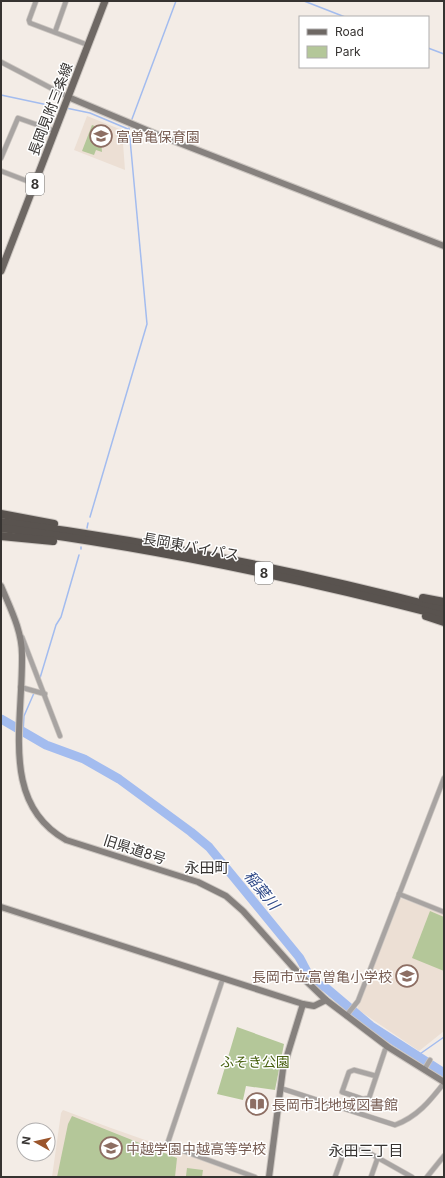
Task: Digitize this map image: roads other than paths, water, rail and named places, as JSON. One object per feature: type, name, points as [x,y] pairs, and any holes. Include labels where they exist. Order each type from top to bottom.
[{"type":"highway","points":[[1,514],[62,526],[91,534]]},
{"type":"highway","name":"長岡東バイパス","points":[[1,522],[91,534],[230,559],[314,577],[444,609]]},
{"type":"highway","name":"長岡東バイパス","points":[[1,528],[173,555],[295,580],[444,616]]},
{"type":"highway","points":[[1,536],[62,542],[82,540]]},
{"type":"highway","name":"8","points":[[314,577],[444,602]]},
{"type":"highway","name":"8","points":[[295,580],[444,622]]},
{"type":"main road","name":"長岡見附三条線","points":[[2,267],[105,1]]},
{"type":"street","points":[[36,1],[29,20],[30,23],[88,45]]},
{"type":"street","points":[[55,32],[65,1]]},
{"type":"street","points":[[1,62],[68,96],[156,134],[444,246]]},
{"type":"street","points":[[1,158],[18,118],[55,131]]},
{"type":"street","points":[[1,171],[35,184]]},
{"type":"street","points":[[1,586],[45,694],[60,736]]},
{"type":"street","points":[[12,744],[20,687],[22,653],[16,621]]},
{"type":"street","points":[[20,687],[45,694]]},
{"type":"street","points":[[346,1016],[358,1001],[444,778]]},
{"type":"street","name":"旧県道8号","points":[[30,816],[46,830],[66,840],[198,882],[226,896],[243,911],[301,976],[326,1000],[388,1047],[444,1082]]},
{"type":"street","points":[[399,894],[444,912]]},
{"type":"street","points":[[1,907],[303,1004],[314,1006],[326,1000]]},
{"type":"street","points":[[224,978],[168,1145],[255,1177]]},
{"type":"street","points":[[269,1177],[280,1088],[287,1053],[303,1004]]},
{"type":"street","points":[[376,1076],[354,1070],[349,1072],[342,1092],[367,1099],[376,1076],[385,1050],[388,1047]]},
{"type":"street","points":[[424,1069],[430,1060]]},
{"type":"street","points":[[280,1088],[394,1125],[414,1117],[419,1109],[432,1100],[444,1082]]},
{"type":"street","points":[[336,1177],[344,1152],[350,1147],[358,1148],[378,1157],[412,1177]]},
{"type":"street","points":[[427,1177],[444,1156]]},
{"type":"street","points":[[371,1177],[378,1157]]},
{"type":"waterway","points":[[132,119],[176,1]]},
{"type":"waterway","points":[[304,1],[342,16]]},
{"type":"waterway","points":[[429,48],[444,54]]},
{"type":"waterway","points":[[1,95],[62,108]]},
{"type":"waterway","points":[[66,108],[90,113],[128,129]]},
{"type":"waterway","points":[[90,517],[147,324],[129,128]]},
{"type":"waterway","points":[[87,528],[88,523]]},
{"type":"waterway","points":[[40,678],[56,625],[61,617],[79,555]]},
{"type":"waterway","points":[[23,733],[24,716],[34,693]]},
{"type":"waterway","name":"稲葉川","points":[[1,719],[46,745],[84,759],[119,779],[191,832],[209,847],[299,957],[309,975],[316,983],[325,987],[371,1026],[444,1073]]},
{"type":"waterway","points":[[417,1056],[444,1037]]},
{"type":"place","name":"富曽亀保育園","points":[[101,136]]},
{"type":"place","name":"長岡市立富曽亀小学校","points":[[407,976]]},
{"type":"place","name":"長岡市北地域図書館","points":[[257,1104]]},
{"type":"place","name":"中越学園中越高等学校","points":[[111,1148]]},
{"type":"district","name":"永田町","points":[[207,867]]},
{"type":"district","name":"永田三丁目","points":[[366,1150]]},
{"type":"park label","name":"ふそき公園","points":[[255,1061]]}]
